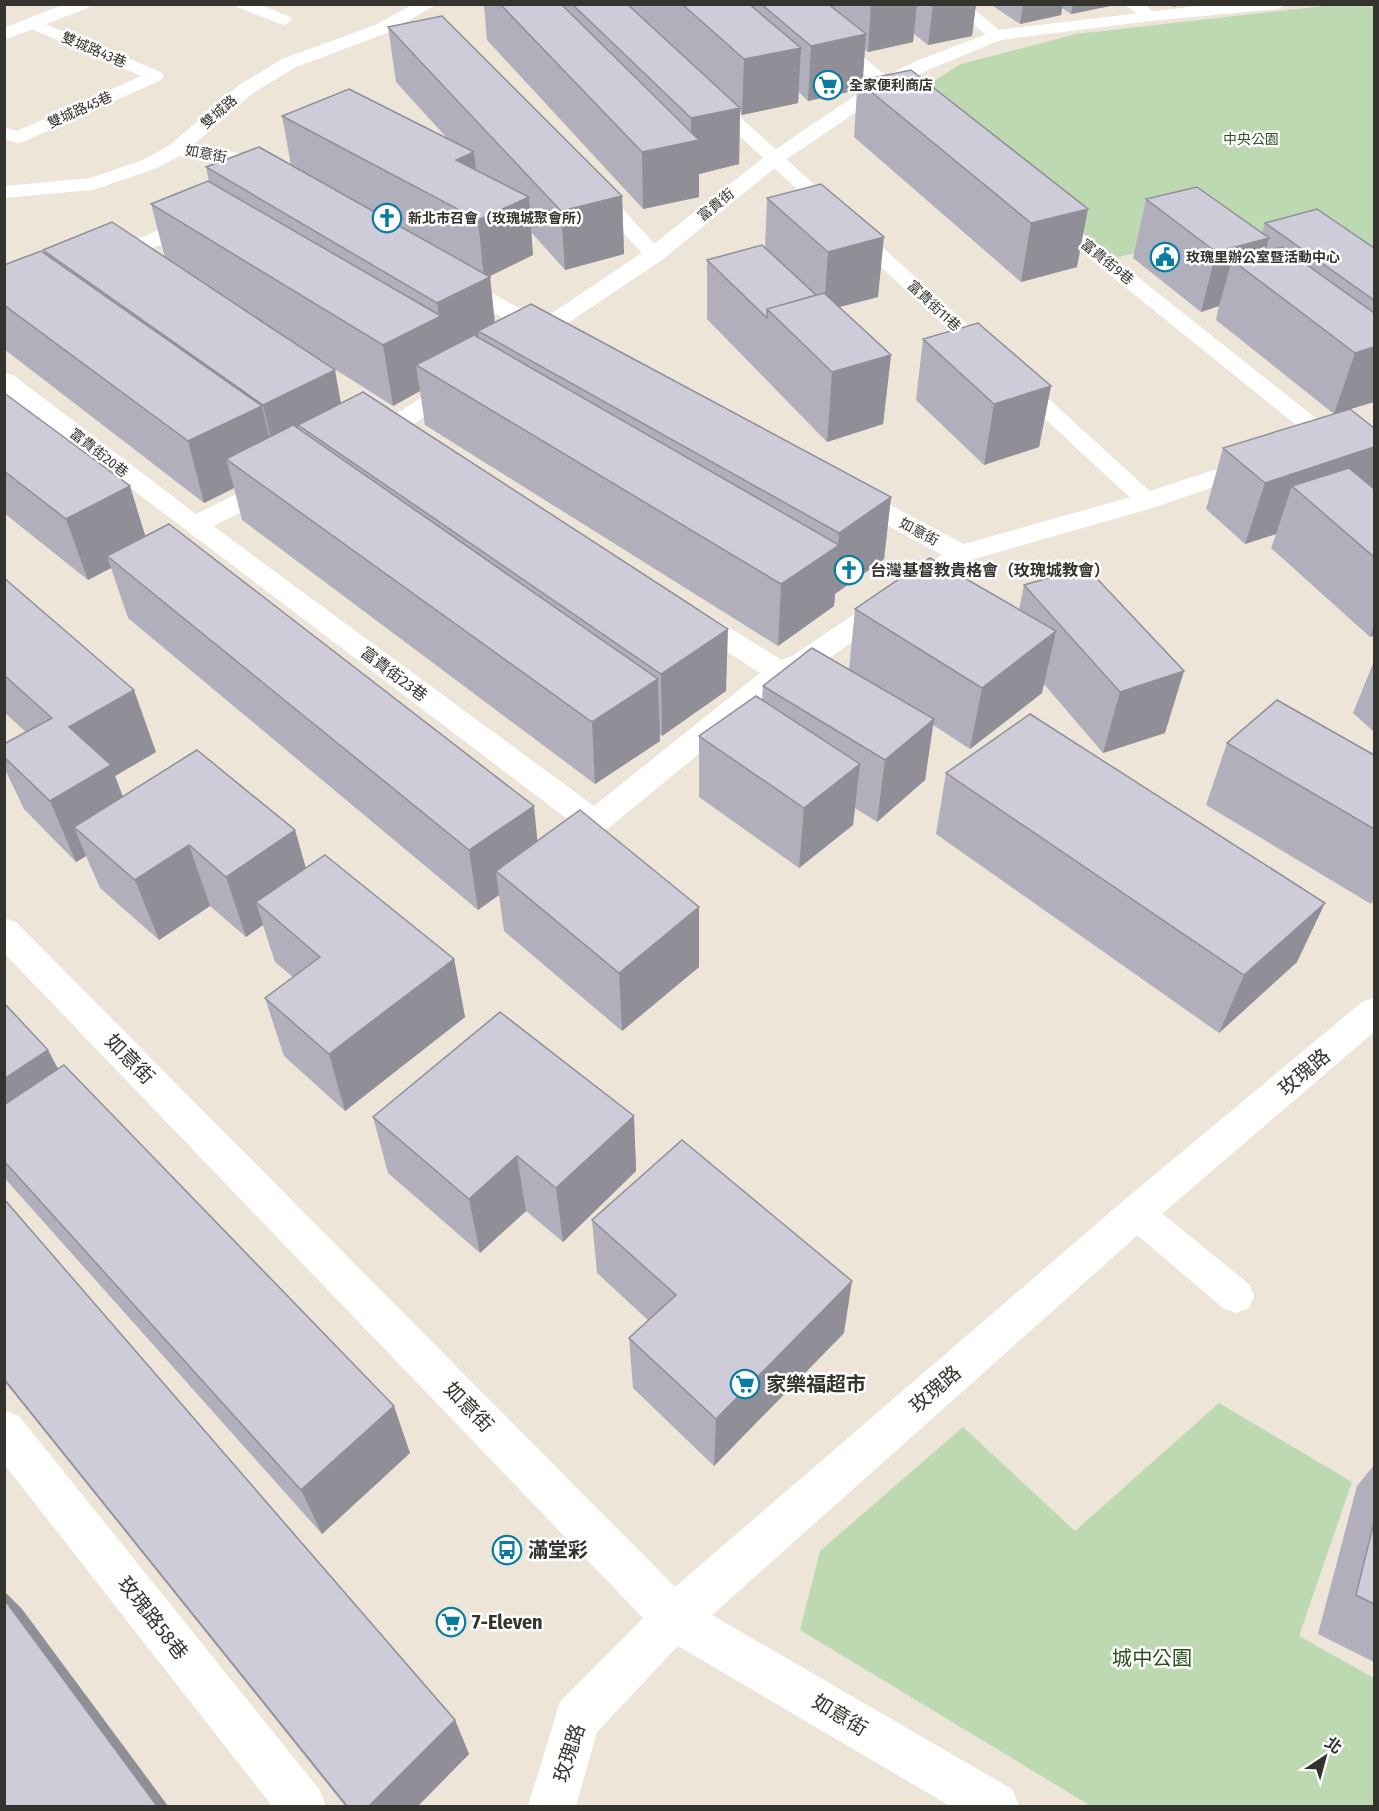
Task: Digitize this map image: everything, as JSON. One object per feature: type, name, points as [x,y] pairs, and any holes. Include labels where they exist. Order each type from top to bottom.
[{"type":"street","points":[[4,35],[82,4]]},
{"type":"street","name":"雙城路","points":[[4,192],[93,184],[150,164],[177,149],[246,89],[288,63],[381,29],[428,4]]},
{"type":"street","name":"富貴街","points":[[505,355],[544,331],[654,255],[774,159],[885,84],[923,64],[996,35],[1150,16],[1278,4]]},
{"type":"street","name":"如意街","points":[[177,149],[224,156],[253,165],[272,191]]},
{"type":"street","points":[[80,269],[122,264],[221,210]]},
{"type":"street","points":[[430,269],[575,347]]},
{"type":"street","points":[[348,449],[399,435],[476,374]]},
{"type":"street","name":"富貴街20巷","points":[[4,380],[195,525]]},
{"type":"street","name":"如意街","points":[[594,823],[780,672],[802,663],[961,554],[1147,501],[1356,431]]},
{"type":"street","points":[[195,525],[297,474]]},
{"type":"street","name":"如意街","points":[[825,481],[961,554]]},
{"type":"street","name":"富貴街23巷","points":[[195,525],[594,823]]},
{"type":"street","points":[[670,603],[780,672]]},
{"type":"street","name":"如意街","points":[[4,931],[674,1618],[995,1806]]},
{"type":"street","name":"玫瑰路","points":[[552,1806],[577,1719],[674,1618],[1136,1213],[1374,1012]]},
{"type":"street","name":"玫瑰路58巷","points":[[4,1430],[302,1806]]},
{"type":"lane","points":[[243,4],[284,20]]},
{"type":"lane","points":[[788,4],[922,114]]},
{"type":"lane","points":[[957,4],[996,35]]},
{"type":"lane","points":[[1132,4],[1150,16]]},
{"type":"lane","name":"雙城路43巷","points":[[33,24],[155,76]]},
{"type":"lane","name":"雙城路45巷","points":[[4,132],[17,138],[155,76]]},
{"type":"lane","name":"富貴街11巷","points":[[695,86],[1147,501]]},
{"type":"lane","points":[[582,176],[654,255]]},
{"type":"lane","name":"富貴街9巷","points":[[1033,203],[1329,440]]},
{"type":"lane","points":[[1136,1213],[1236,1296]]},
{"type":"green space","name":"中央公園","points":[[1332,5],[1374,5],[1374,269],[1184,242],[1114,258],[908,97],[961,64],[1076,34]]},
{"type":"green space","name":"城中公園","points":[[1219,1403],[1352,1482],[1299,1636],[1374,1678],[1374,1806],[1091,1806],[800,1630],[820,1551],[963,1427],[1075,1531]]},
{"type":"building","points":[[500,4],[561,4],[699,140],[642,152]]},
{"type":"building","points":[[572,4],[627,4],[740,108],[691,118]]},
{"type":"building","points":[[682,4],[749,4],[801,48],[744,59]]},
{"type":"building","points":[[761,4],[828,4],[866,34],[811,46]]},
{"type":"building","points":[[442,16],[622,196],[561,211],[388,27]]},
{"type":"building","points":[[911,70],[1088,209],[1031,223],[858,81]]},
{"type":"building","points":[[349,89],[474,152],[456,160],[529,197],[478,220],[282,116]]},
{"type":"building","points":[[259,147],[490,277],[437,303],[206,167]]},
{"type":"building","points":[[208,181],[441,316],[383,345],[151,204]]},
{"type":"building","points":[[821,184],[884,237],[828,252],[767,198]]},
{"type":"building","points":[[1197,187],[1269,238],[1216,252],[1146,199]]},
{"type":"building","points":[[1317,209],[1374,248],[1374,300],[1265,223]]},
{"type":"building","points":[[112,222],[335,370],[263,405],[43,250]]},
{"type":"building","points":[[762,245],[816,295],[767,309],[767,318],[707,260]]},
{"type":"building","points":[[1282,247],[1374,313],[1374,347],[1355,353],[1232,260]]},
{"type":"building","points":[[41,251],[262,406],[188,441],[4,305],[4,265]]},
{"type":"building","points":[[824,293],[891,355],[832,372],[767,309]]},
{"type":"building","points":[[531,304],[891,497],[839,533],[478,331]]},
{"type":"building","points":[[978,323],[1051,386],[994,404],[923,339]]},
{"type":"building","points":[[474,335],[839,545],[781,584],[416,365]]},
{"type":"building","points":[[363,392],[728,629],[661,674],[298,425]]},
{"type":"building","points":[[4,393],[130,486],[66,519],[4,471]]},
{"type":"building","points":[[1350,409],[1374,428],[1374,447],[1265,483],[1223,448]]},
{"type":"building","points":[[293,425],[658,679],[592,722],[226,459]]},
{"type":"building","points":[[1349,468],[1374,489],[1374,557],[1292,486]]},
{"type":"building","points":[[169,524],[534,806],[469,850],[107,556]]},
{"type":"building","points":[[930,558],[1056,631],[982,688],[855,609]]},
{"type":"building","points":[[1086,567],[1184,671],[1120,692],[1024,585]]},
{"type":"building","points":[[4,578],[134,690],[69,727],[111,765],[50,801],[4,757],[4,744],[52,718],[4,675]]},
{"type":"building","points":[[812,648],[934,719],[885,760],[763,686]]},
{"type":"building","points":[[756,696],[860,764],[804,808],[699,736]]},
{"type":"building","points":[[1277,700],[1374,755],[1374,829],[1227,743]]},
{"type":"building","points":[[1030,714],[1325,903],[1244,975],[946,773]]},
{"type":"building","points":[[197,750],[295,830],[226,877],[189,845],[135,880],[74,827]]},
{"type":"building","points":[[580,810],[699,907],[619,973],[496,871]]},
{"type":"building","points":[[325,855],[454,959],[329,1054],[265,998],[320,957],[256,902]]},
{"type":"building","points":[[4,1003],[48,1050],[4,1079]]},
{"type":"building","points":[[500,1012],[634,1116],[556,1188],[517,1156],[469,1199],[373,1117]]},
{"type":"building","points":[[64,1065],[394,1406],[301,1490],[4,1161],[4,1105]]},
{"type":"building","points":[[682,1140],[852,1281],[716,1419],[629,1338],[676,1295],[592,1220]]},
{"type":"building","points":[[4,1199],[455,1720],[369,1806],[347,1806],[4,1379]]},
{"type":"building","points":[[1374,1522],[1374,1604],[1356,1595]]},
{"type":"building","points":[[4,1599],[157,1806],[4,1806]]},
{"type":"place","name":"全家便利商店","points":[[828,85]]},
{"type":"place","name":"新北市召會（玫瑰城聚會所）","points":[[387,218]]},
{"type":"place","name":"玫瑰里辦公室暨活動中心","points":[[1165,257]]},
{"type":"place","name":"台灣基督教貴格會（玫瑰城教會）","points":[[849,570]]},
{"type":"place","name":"家樂福超市","points":[[745,1384]]},
{"type":"place","name":"滿堂彩","points":[[507,1550]]},
{"type":"place","name":"7-Eleven","points":[[451,1622]]}]
